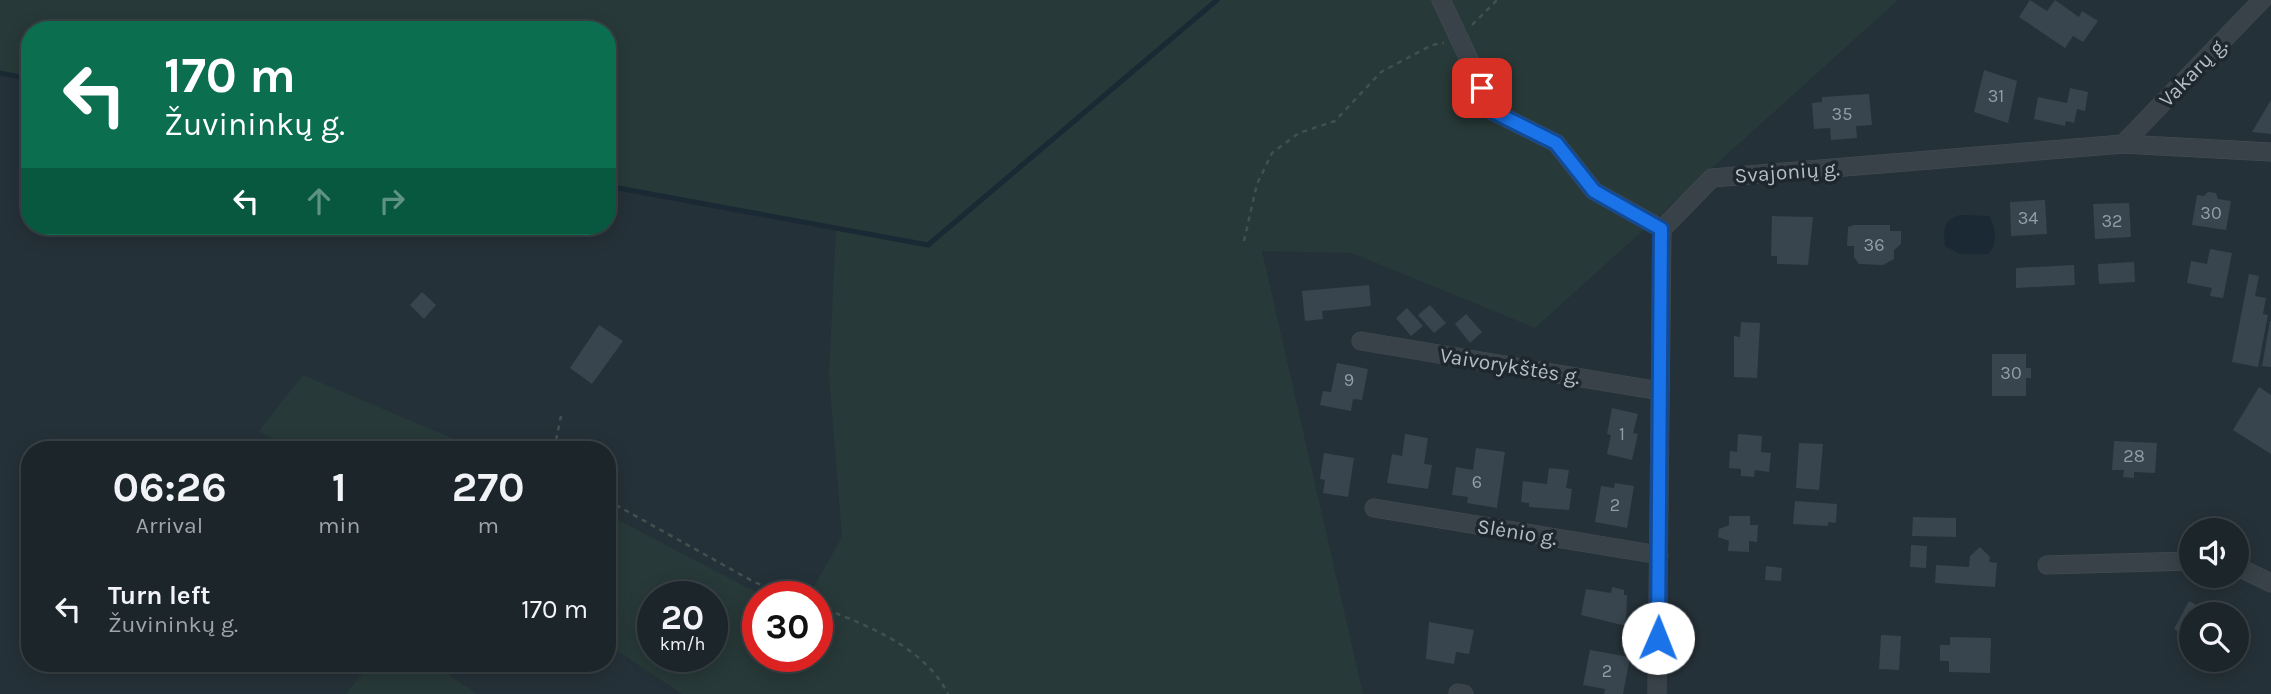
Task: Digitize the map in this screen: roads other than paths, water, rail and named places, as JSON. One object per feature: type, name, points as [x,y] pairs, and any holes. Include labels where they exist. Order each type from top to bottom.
[{"type":"street","points":[[1441,0],[1458,41],[1494,112],[1556,143],[1594,191],[1661,229],[1657,694]]},
{"type":"street","name":"Vakarų g.","points":[[2123,144],[2263,0]]},
{"type":"street","name":"Svajonių g.","points":[[1661,229],[1712,178],[2123,144],[2271,152]]},
{"type":"street","name":"Vaivorykštės g.","points":[[1361,341],[1660,391]]},
{"type":"street","name":"Slėnio g.","points":[[1374,508],[1660,555]]},
{"type":"street","points":[[2047,565],[2179,561]]},
{"type":"street","points":[[2249,572],[2271,583]]},
{"type":"water","points":[[1960,215],[1989,216],[1995,236],[1988,254],[1960,254],[1945,246],[1945,226]]},
{"type":"waterway","points":[[616,188],[928,245],[1217,0]]},
{"type":"waterway","points":[[0,73],[21,77]]}]
